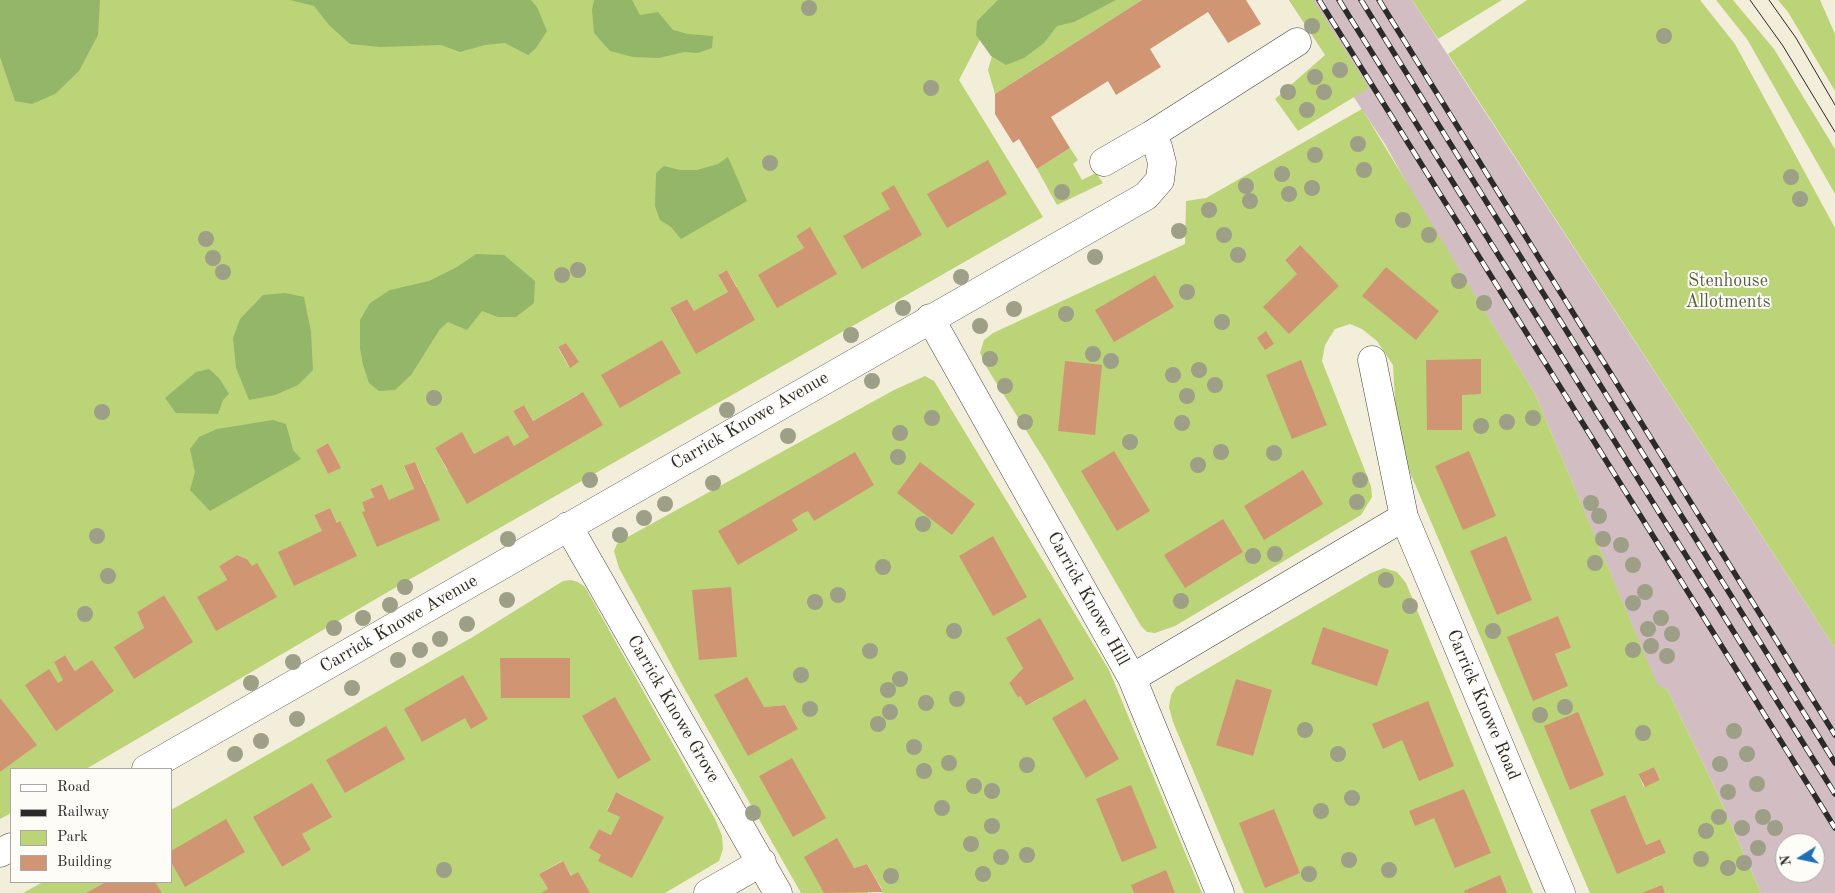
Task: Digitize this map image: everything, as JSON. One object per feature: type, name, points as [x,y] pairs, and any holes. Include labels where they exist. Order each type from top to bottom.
[{"type":"street","points":[[1104,162],[1151,135],[1297,42]]},
{"type":"street","name":"Carrick Knowe Avenue","points":[[148,768],[930,318],[1146,196],[1160,180],[1162,163],[1158,147],[1151,135]]},
{"type":"street","name":"Carrick Knowe Hill","points":[[930,318],[1132,678],[1220,893]]},
{"type":"street","name":"Carrick Knowe Road","points":[[1372,360],[1404,517],[1562,893]]},
{"type":"street","points":[[1132,678],[1404,517]]},
{"type":"street","name":"Carrick Knowe Grove","points":[[568,526],[762,862],[778,893]]},
{"type":"street","points":[[708,893],[762,862]]},
{"type":"shaded area","points":[[1289,0],[1412,0],[1835,648],[1835,893],[1761,893],[1714,786],[1667,689],[1658,687],[1535,394],[1414,196],[1385,144]]},
{"type":"green space","points":[[0,0],[1022,0],[982,36],[959,80],[1043,217],[386,593],[88,768],[10,768],[10,814],[0,819],[0,725],[13,716],[0,698]],"holes":[[[810,228],[817,240],[804,248],[796,236]],[[727,270],[737,287],[728,292],[718,275]],[[687,299],[694,311],[677,321],[670,308]],[[566,343],[578,363],[569,367],[558,348]],[[579,394],[529,437],[513,411],[524,405],[533,421]],[[462,433],[474,454],[508,435],[514,446],[447,470],[435,448]],[[328,443],[340,468],[328,474],[316,450]],[[415,462],[425,484],[414,489],[404,467]],[[382,484],[389,500],[365,510],[362,502],[374,497],[370,489]],[[330,508],[337,523],[322,530],[314,515]],[[237,555],[247,559],[251,566],[227,580],[219,566]],[[164,595],[173,610],[144,628],[137,612]],[[65,655],[75,671],[63,679],[54,662]]]},
{"type":"green space","points":[[0,0],[100,0],[98,35],[79,71],[55,94],[32,104],[15,101],[0,57]]},
{"type":"green space","points":[[290,0],[531,0],[537,7],[547,31],[536,48],[528,55],[505,43],[485,45],[460,52],[441,45],[380,47],[350,44],[329,25],[314,6]]},
{"type":"green space","points":[[594,0],[632,0],[640,15],[658,12],[673,30],[688,34],[713,36],[712,48],[698,53],[684,52],[659,58],[633,57],[610,51],[594,33],[592,10]]},
{"type":"green space","points":[[998,0],[1116,0],[1074,22],[1057,26],[1044,43],[1024,58],[1006,65],[991,56],[976,35],[977,21]]},
{"type":"green space","points":[[1069,0],[1142,0],[995,94],[988,70],[994,49]]},
{"type":"green space","points":[[1289,0],[1313,0],[1369,88],[1298,131],[1275,99],[1325,55]]},
{"type":"green space","points":[[1412,0],[1502,0],[1438,39]]},
{"type":"green space","name":"Stenhouse Allotments","points":[[1527,0],[1700,0],[1735,44],[1835,228],[1835,648],[1448,54]]},
{"type":"green space","points":[[1716,0],[1733,0],[1774,49],[1835,149],[1835,194],[1747,39]]},
{"type":"green space","points":[[1778,0],[1820,0],[1835,34],[1835,91],[1788,12]]},
{"type":"green space","points":[[1362,109],[1535,394],[1658,686],[1667,689],[1714,786],[1761,893],[1590,893],[1402,454],[1392,419],[1395,400],[1393,365],[1377,341],[1362,329],[1350,324],[1335,329],[1325,345],[1322,361],[1371,486],[1372,497],[1361,515],[1175,626],[1155,633],[1147,632],[1141,626],[1047,464],[987,368],[980,353],[984,340],[993,333],[1185,244],[1186,201],[1206,198]],"holes":[[[1299,246],[1300,246],[1297,273],[1285,260]],[[1480,359],[1481,394],[1463,394]],[[1542,623],[1571,648],[1555,654]],[[1654,767],[1660,780],[1644,787],[1638,774]],[[1660,839],[1666,853],[1653,859],[1646,845]]]},
{"type":"green space","points":[[1070,148],[1078,160],[1073,164],[1082,180],[1096,173],[1103,183],[1057,205],[1037,169]]},
{"type":"green space","points":[[728,157],[747,201],[681,239],[671,227],[660,220],[655,206],[656,173],[664,166],[680,170],[697,170],[718,164]]},
{"type":"green space","points":[[476,254],[504,255],[535,281],[534,303],[516,317],[498,317],[482,311],[467,330],[448,322],[440,329],[411,375],[395,390],[379,391],[369,383],[360,348],[360,320],[370,303],[390,290],[429,281],[457,267]]},
{"type":"green space","points":[[285,293],[304,297],[311,332],[313,370],[298,385],[275,395],[249,400],[236,368],[233,338],[240,319],[263,295]]},
{"type":"green space","points":[[209,369],[219,378],[229,394],[223,400],[218,414],[176,413],[165,398],[196,372]]},
{"type":"green space","points":[[925,376],[934,381],[1109,670],[1202,893],[881,893],[883,891],[867,864],[854,868],[868,893],[801,893],[683,686],[619,568],[614,551],[617,544],[624,539],[894,390]],"holes":[[[1023,668],[1041,698],[1026,706],[1020,696],[1018,698],[1009,683]],[[785,705],[798,729],[764,707]]]},
{"type":"green space","points":[[273,420],[286,424],[293,450],[301,459],[210,511],[190,490],[195,472],[190,449],[199,437],[217,429]]},
{"type":"green space","points":[[1384,568],[1397,572],[1406,583],[1533,893],[1244,893],[1173,722],[1169,707],[1171,695],[1176,687],[1371,573]]},
{"type":"green space","points":[[571,580],[585,587],[715,819],[722,836],[723,849],[719,861],[665,893],[23,893],[41,883],[172,883],[172,809],[471,638],[563,581]],"holes":[[[616,792],[630,799],[620,817],[607,810]],[[599,829],[611,835],[590,848]],[[311,850],[282,867],[273,851]],[[562,861],[571,875],[548,889],[539,874]]]},
{"type":"building","points":[[1142,0],[1246,0],[1261,24],[1228,43],[1208,12],[1150,49],[1161,67],[1116,95],[1108,81],[1051,117],[1070,148],[1037,169],[1019,139],[1013,143],[995,114],[995,94]]},
{"type":"building","points":[[988,160],[1007,194],[947,228],[927,194]]},
{"type":"building","points":[[894,185],[922,235],[862,269],[843,236],[890,209],[881,193]]},
{"type":"building","points":[[810,227],[837,274],[777,308],[758,275],[804,248],[796,236]]},
{"type":"building","points":[[1300,245],[1339,286],[1289,334],[1263,307],[1297,274],[1285,260]]},
{"type":"building","points":[[1386,267],[1439,311],[1416,340],[1362,296]]},
{"type":"building","points":[[727,270],[755,320],[696,354],[670,308],[687,299],[694,311],[728,292],[718,275]]},
{"type":"building","points":[[1155,275],[1174,307],[1114,342],[1095,310]]},
{"type":"building","points":[[1266,331],[1274,344],[1265,350],[1257,338]]},
{"type":"building","points":[[662,340],[681,373],[620,408],[601,375]]},
{"type":"building","points":[[566,343],[579,362],[570,368],[558,347]]},
{"type":"building","points":[[1481,359],[1481,394],[1462,395],[1462,430],[1427,430],[1426,360]]},
{"type":"building","points":[[1301,360],[1327,425],[1292,439],[1266,375]]},
{"type":"building","points":[[1065,361],[1102,365],[1095,435],[1058,431]]},
{"type":"building","points":[[583,392],[603,425],[467,504],[435,448],[462,432],[474,454],[508,435],[514,446],[529,437],[513,411],[524,405],[533,421]]},
{"type":"building","points":[[328,443],[341,468],[328,474],[316,450]]},
{"type":"building","points":[[1114,451],[1150,511],[1117,531],[1081,471]]},
{"type":"building","points":[[1469,451],[1496,516],[1463,530],[1435,466]]},
{"type":"building","points":[[855,452],[874,485],[814,521],[808,511],[803,513],[792,520],[798,530],[738,565],[718,531]]},
{"type":"building","points":[[415,462],[440,520],[377,547],[362,512],[365,511],[362,502],[374,497],[370,489],[382,484],[389,500],[414,489],[404,466]]},
{"type":"building","points":[[920,462],[975,504],[952,535],[897,493]]},
{"type":"building","points":[[1303,470],[1323,504],[1264,540],[1244,506]]},
{"type":"building","points":[[330,508],[337,523],[340,521],[357,556],[294,586],[278,552],[322,531],[314,515]]},
{"type":"building","points":[[1223,519],[1243,552],[1185,588],[1164,555]]},
{"type":"building","points":[[993,536],[1027,597],[993,616],[959,556]]},
{"type":"building","points":[[1506,536],[1532,600],[1497,615],[1470,551]]},
{"type":"building","points":[[237,555],[247,559],[252,566],[257,563],[277,597],[216,631],[197,597],[227,580],[219,566]]},
{"type":"building","points":[[731,587],[737,657],[699,660],[692,590]]},
{"type":"building","points":[[164,595],[193,642],[134,679],[114,647],[144,628],[137,612]]},
{"type":"building","points":[[1558,616],[1571,648],[1555,654],[1568,686],[1533,701],[1507,637]]},
{"type":"building","points":[[1040,618],[1074,679],[1026,706],[1020,696],[1018,698],[1009,683],[1023,668],[1006,638]]},
{"type":"building","points":[[1323,627],[1389,650],[1377,686],[1311,664]]},
{"type":"building","points":[[65,655],[75,671],[92,660],[114,691],[56,731],[25,685],[49,669],[58,683],[63,680],[54,662]]},
{"type":"building","points":[[500,658],[570,658],[570,698],[501,698]]},
{"type":"building","points":[[463,675],[488,719],[471,729],[465,718],[422,742],[404,709]]},
{"type":"building","points":[[747,677],[764,707],[785,705],[798,729],[748,756],[714,695]]},
{"type":"building","points":[[1236,679],[1272,690],[1253,756],[1216,745]]},
{"type":"building","points":[[615,697],[651,760],[618,779],[582,716]]},
{"type":"building","points":[[0,698],[37,745],[0,772]]},
{"type":"building","points":[[1085,699],[1119,759],[1086,778],[1052,718]]},
{"type":"building","points":[[1428,701],[1454,766],[1419,781],[1402,740],[1383,749],[1372,724]]},
{"type":"building","points":[[1578,712],[1604,775],[1570,790],[1544,726]]},
{"type":"building","points":[[386,726],[405,759],[345,793],[326,760]]},
{"type":"building","points":[[792,758],[826,818],[793,837],[759,776]]},
{"type":"building","points":[[1654,767],[1660,780],[1645,787],[1638,774]]},
{"type":"building","points":[[312,783],[332,817],[302,834],[311,850],[282,867],[253,817]]},
{"type":"building","points":[[1131,785],[1157,848],[1122,862],[1096,799]]},
{"type":"building","points":[[1464,789],[1491,853],[1455,868],[1434,818],[1415,826],[1409,811]]},
{"type":"building","points":[[616,792],[664,817],[632,878],[598,861],[601,855],[589,848],[599,829],[611,835],[620,817],[607,811]]},
{"type":"building","points":[[1625,795],[1646,845],[1660,839],[1666,853],[1617,874],[1590,810]]},
{"type":"building","points":[[1274,809],[1300,873],[1265,888],[1239,823]]},
{"type":"building","points":[[226,819],[245,852],[185,887],[172,864],[172,850]]},
{"type":"building","points":[[837,838],[854,868],[867,864],[883,892],[824,893],[804,857]]},
{"type":"building","points":[[563,861],[571,876],[578,872],[590,893],[541,893],[548,889],[539,874]]},
{"type":"building","points":[[1166,870],[1175,893],[1134,893],[1131,885]]},
{"type":"building","points":[[1500,875],[1507,893],[1465,893],[1464,891]]},
{"type":"building","points":[[104,883],[156,883],[162,893],[86,893]]},
{"type":"building","points":[[1662,885],[1665,893],[1642,893]]},
{"type":"tram line","points":[[1750,0],[1783,46],[1835,132]]},
{"type":"tram line","points":[[1769,0],[1796,38],[1835,105]]},
{"type":"railway","points":[[1319,0],[1835,828]]},
{"type":"railway","points":[[1339,0],[1835,794]]},
{"type":"railway","points":[[1361,0],[1835,763]]},
{"type":"railway","points":[[1379,0],[1835,735]]}]
